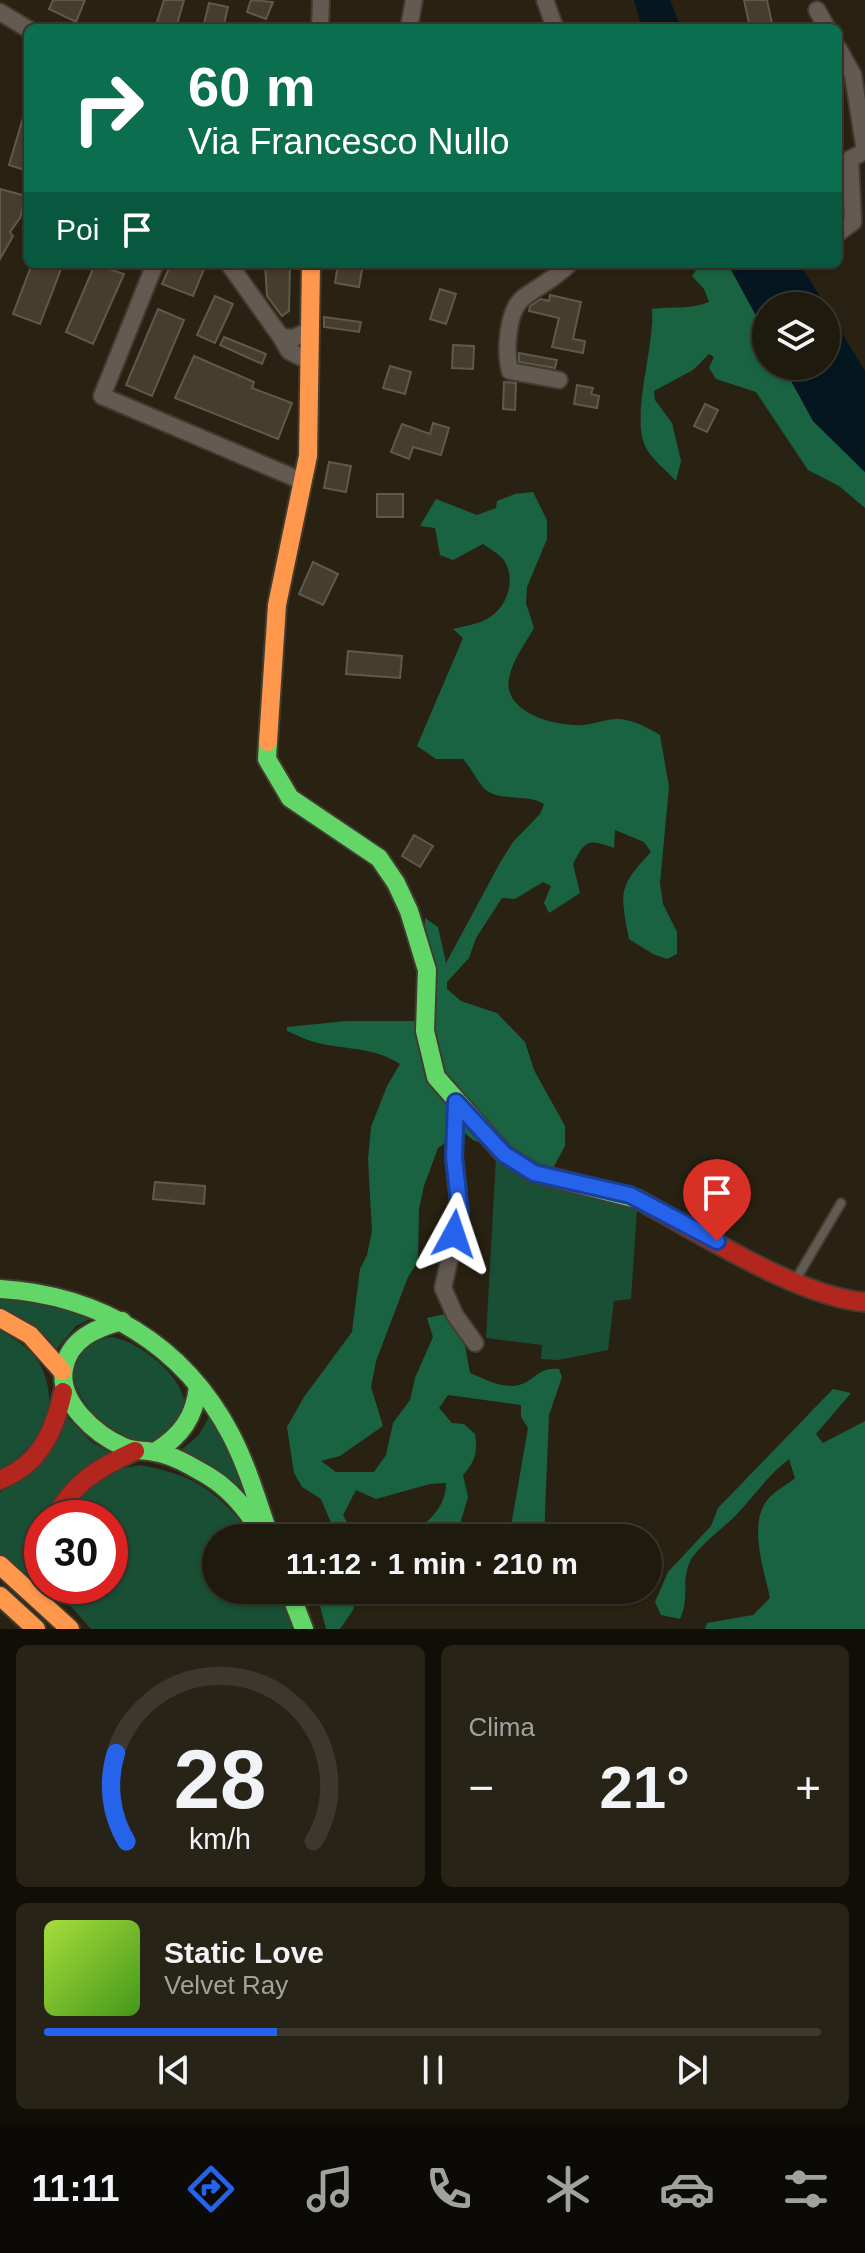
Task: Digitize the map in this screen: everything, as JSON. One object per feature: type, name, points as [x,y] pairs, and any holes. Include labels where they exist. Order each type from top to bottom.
[{"type":"main road","points":[[311,268],[307,360],[308,456],[277,605],[267,759],[290,798],[379,858],[396,883],[409,911],[427,970],[425,1031],[436,1077],[504,1154],[534,1173],[630,1195],[794,1282],[839,1300],[865,1302]]},
{"type":"main road","points":[[0,1289],[60,1295],[89,1304],[122,1321],[173,1358],[224,1421],[243,1460],[264,1524]]},
{"type":"main road","points":[[0,1318],[30,1335],[62,1371]]},
{"type":"main road","points":[[0,1480],[20,1471],[39,1456],[57,1424],[63,1392],[62,1371],[68,1353],[81,1335],[122,1321]]},
{"type":"main road","points":[[155,1452],[179,1437],[194,1415],[198,1386]]},
{"type":"main road","points":[[63,1392],[90,1424],[107,1438],[135,1451],[155,1452],[218,1482],[256,1524]]},
{"type":"main road","points":[[66,1500],[75,1485],[91,1472],[135,1451]]},
{"type":"main road","points":[[0,1565],[70,1629]]},
{"type":"main road","points":[[0,1596],[36,1629]]},
{"type":"main road","points":[[64,1604],[88,1629]]},
{"type":"main road","points":[[294,1604],[304,1629]]},
{"type":"street","points":[[320,24],[321,0]]},
{"type":"street","points":[[410,24],[414,0]]},
{"type":"street","points":[[545,0],[554,24]]},
{"type":"street","points":[[817,10],[825,24]]},
{"type":"street","points":[[0,12],[24,27]]},
{"type":"street","points":[[842,55],[853,75],[865,151],[850,159],[853,222],[842,230]]},
{"type":"street","points":[[153,268],[102,396],[302,481]]},
{"type":"street","points":[[232,268],[289,351],[307,360]]},
{"type":"street","points":[[559,380],[510,371],[506,355],[513,317],[520,300],[564,268]]},
{"type":"street","points":[[281,337],[294,338],[308,331]]},
{"type":"street","points":[[456,1102],[454,1157],[460,1212],[443,1288],[455,1315],[475,1343]]},
{"type":"lane","points":[[794,1282],[841,1203]]},
{"type":"green space","points":[[697,268],[730,268],[752,308],[752,380],[791,380],[813,421],[865,472],[865,508],[839,486],[808,470],[756,392],[716,379],[709,368],[714,357],[709,354],[693,370],[654,391],[655,400],[672,423],[681,461],[676,481],[646,448],[641,419],[652,309],[688,307],[709,302],[704,289],[692,276]]},
{"type":"green space","points":[[533,492],[547,520],[547,539],[527,587],[526,603],[534,628],[513,664],[509,690],[522,709],[546,720],[583,725],[620,719],[660,735],[669,787],[660,883],[663,904],[677,932],[677,954],[667,959],[629,939],[624,891],[632,874],[651,852],[644,842],[615,830],[614,848],[589,843],[581,850],[573,864],[580,893],[549,913],[544,903],[551,886],[543,882],[515,899],[502,898],[476,938],[469,958],[447,982],[447,989],[461,1001],[497,1013],[525,1042],[534,1070],[565,1126],[565,1146],[552,1170],[473,1140],[462,1131],[438,1148],[419,1209],[418,1261],[408,1277],[376,1361],[371,1387],[383,1426],[340,1456],[321,1461],[336,1472],[374,1472],[386,1455],[393,1423],[410,1400],[415,1378],[433,1337],[427,1318],[446,1314],[464,1340],[470,1373],[494,1383],[513,1386],[525,1383],[546,1370],[559,1369],[562,1377],[549,1415],[545,1524],[511,1524],[528,1428],[521,1417],[521,1405],[448,1395],[439,1408],[452,1423],[464,1424],[475,1434],[475,1456],[463,1475],[468,1497],[460,1524],[423,1524],[443,1501],[446,1483],[430,1484],[376,1499],[356,1490],[343,1515],[348,1524],[331,1524],[321,1499],[302,1487],[294,1473],[287,1427],[304,1397],[352,1332],[360,1269],[367,1255],[372,1231],[368,1159],[371,1127],[387,1086],[400,1064],[370,1052],[310,1041],[287,1031],[287,1027],[347,1021],[422,1021],[425,918],[438,927],[446,963],[501,861],[513,842],[540,814],[544,804],[530,799],[499,796],[486,790],[463,759],[436,759],[417,746],[463,638],[453,629],[490,617],[506,599],[510,583],[504,560],[483,544],[453,560],[440,555],[435,528],[420,526],[436,499],[477,515],[496,508],[497,501],[515,494]]},
{"type":"green space","points":[[496,1158],[523,1177],[637,1210],[631,1299],[614,1301],[608,1350],[558,1360],[541,1359],[542,1345],[486,1338]]},
{"type":"green space","points":[[0,1297],[35,1299],[94,1317],[76,1326],[54,1352],[0,1312]]},
{"type":"green space","points":[[0,1330],[27,1349],[42,1368],[49,1392],[50,1424],[0,1476]]},
{"type":"green space","points":[[112,1337],[154,1358],[178,1384],[184,1398],[184,1413],[178,1427],[145,1446],[120,1435],[94,1414],[84,1401],[73,1374],[73,1362],[79,1351],[92,1342]]},
{"type":"green space","points":[[833,1389],[851,1393],[816,1434],[823,1443],[865,1421],[865,1629],[705,1629],[707,1623],[753,1615],[770,1598],[759,1546],[759,1520],[769,1498],[795,1478],[789,1459],[692,1558],[680,1619],[661,1615],[656,1604],[662,1604],[662,1586],[668,1572],[711,1526],[718,1508]]},
{"type":"green space","points":[[210,1415],[246,1491],[241,1496],[180,1451],[199,1435]]},
{"type":"green space","points":[[67,1417],[91,1442],[114,1455],[63,1500],[24,1500],[24,1574],[0,1557],[0,1493]]},
{"type":"green space","points":[[139,1465],[159,1469],[192,1481],[218,1498],[243,1524],[202,1524],[202,1604],[284,1604],[294,1629],[91,1629],[69,1604],[128,1604],[128,1500],[76,1500],[112,1471]]},
{"type":"green space","points":[[320,1604],[355,1604],[340,1629],[326,1629]]},
{"type":"water","points":[[634,0],[670,0],[679,24],[641,24]]},
{"type":"water","points":[[730,268],[802,268],[817,292],[752,292],[752,308]]},
{"type":"water","points":[[840,330],[865,371],[865,472],[813,421],[791,380],[840,380]]},
{"type":"building","points":[[53,0],[85,0],[76,22],[49,9]]},
{"type":"building","points":[[164,0],[184,0],[177,24],[157,22]]},
{"type":"building","points":[[251,0],[273,2],[266,19],[247,12]]},
{"type":"building","points":[[744,0],[767,0],[772,24],[749,24]]},
{"type":"building","points":[[209,3],[228,7],[224,24],[204,24]]},
{"type":"building","points":[[24,114],[24,170],[9,165]]},
{"type":"building","points":[[0,189],[24,195],[24,203],[20,218],[10,232],[13,236],[0,259]]},
{"type":"building","points":[[30,268],[61,268],[40,324],[13,314]]},
{"type":"building","points":[[93,268],[107,268],[124,274],[93,344],[66,332]]},
{"type":"building","points":[[169,268],[204,268],[193,296],[162,284]]},
{"type":"building","points":[[265,268],[290,268],[289,311],[282,316],[267,296]]},
{"type":"building","points":[[337,268],[362,268],[359,287],[335,283]]},
{"type":"building","points":[[440,289],[456,294],[446,324],[430,319]]},
{"type":"building","points":[[550,295],[581,302],[573,339],[585,341],[583,353],[552,347],[559,318],[529,311],[530,306],[541,299],[549,301]]},
{"type":"building","points":[[215,296],[233,304],[215,343],[197,335]]},
{"type":"building","points":[[158,309],[184,320],[152,396],[126,385]]},
{"type":"building","points":[[324,317],[361,322],[359,332],[324,327]]},
{"type":"building","points":[[224,337],[266,354],[262,364],[220,345]]},
{"type":"building","points":[[453,345],[474,346],[473,369],[452,368]]},
{"type":"building","points":[[519,353],[557,360],[555,368],[519,362]]},
{"type":"building","points":[[194,356],[254,382],[252,388],[292,403],[278,439],[175,398]]},
{"type":"building","points":[[390,366],[411,372],[405,394],[383,388]]},
{"type":"building","points":[[504,382],[516,383],[515,410],[503,409]]},
{"type":"building","points":[[577,385],[593,388],[591,394],[599,396],[597,408],[574,404]]},
{"type":"building","points":[[705,404],[718,410],[707,432],[694,426]]},
{"type":"building","points":[[433,423],[449,428],[441,455],[413,447],[409,459],[391,452],[402,424],[430,434]]},
{"type":"building","points":[[329,462],[351,466],[346,492],[324,488]]},
{"type":"building","points":[[377,494],[403,494],[403,517],[377,517]]},
{"type":"building","points":[[313,562],[338,574],[323,605],[299,594]]},
{"type":"building","points":[[348,651],[402,656],[400,678],[346,674]]},
{"type":"building","points":[[414,835],[433,846],[420,867],[402,856]]},
{"type":"building","points":[[155,1182],[205,1186],[204,1204],[153,1199]]},
{"type":"traffic: fast","points":[[268,742],[267,759],[290,798],[379,858],[396,883],[409,911],[427,970],[425,1031],[436,1077],[504,1154],[534,1173],[637,1199]]},
{"type":"traffic: fast","points":[[0,1289],[37,1293],[105,1314],[164,1351],[212,1403],[231,1435],[265,1524]]},
{"type":"traffic: fast","points":[[122,1321],[85,1336],[72,1350],[64,1369],[64,1381],[73,1405],[91,1426],[113,1442],[169,1456],[210,1477],[238,1501],[255,1524]]},
{"type":"traffic: fast","points":[[155,1452],[185,1425],[194,1407],[198,1386]]},
{"type":"traffic: fast","points":[[294,1604],[304,1629]]},
{"type":"traffic: slow","points":[[268,742],[277,605],[308,456],[311,268]]},
{"type":"traffic: slow","points":[[0,1318],[30,1335],[62,1371]]},
{"type":"traffic: slow","points":[[0,1565],[70,1629]]},
{"type":"traffic: slow","points":[[0,1596],[36,1629]]},
{"type":"traffic: jam","points":[[637,1199],[780,1276],[839,1297],[865,1302]]},
{"type":"traffic: jam","points":[[0,1480],[25,1465],[43,1445],[55,1420],[63,1392]]},
{"type":"traffic: jam","points":[[66,1500],[88,1477],[135,1451]]},
{"type":"route","points":[[454,1234],[460,1212],[454,1157],[456,1102],[504,1154],[534,1173],[630,1195],[717,1241]]}]
